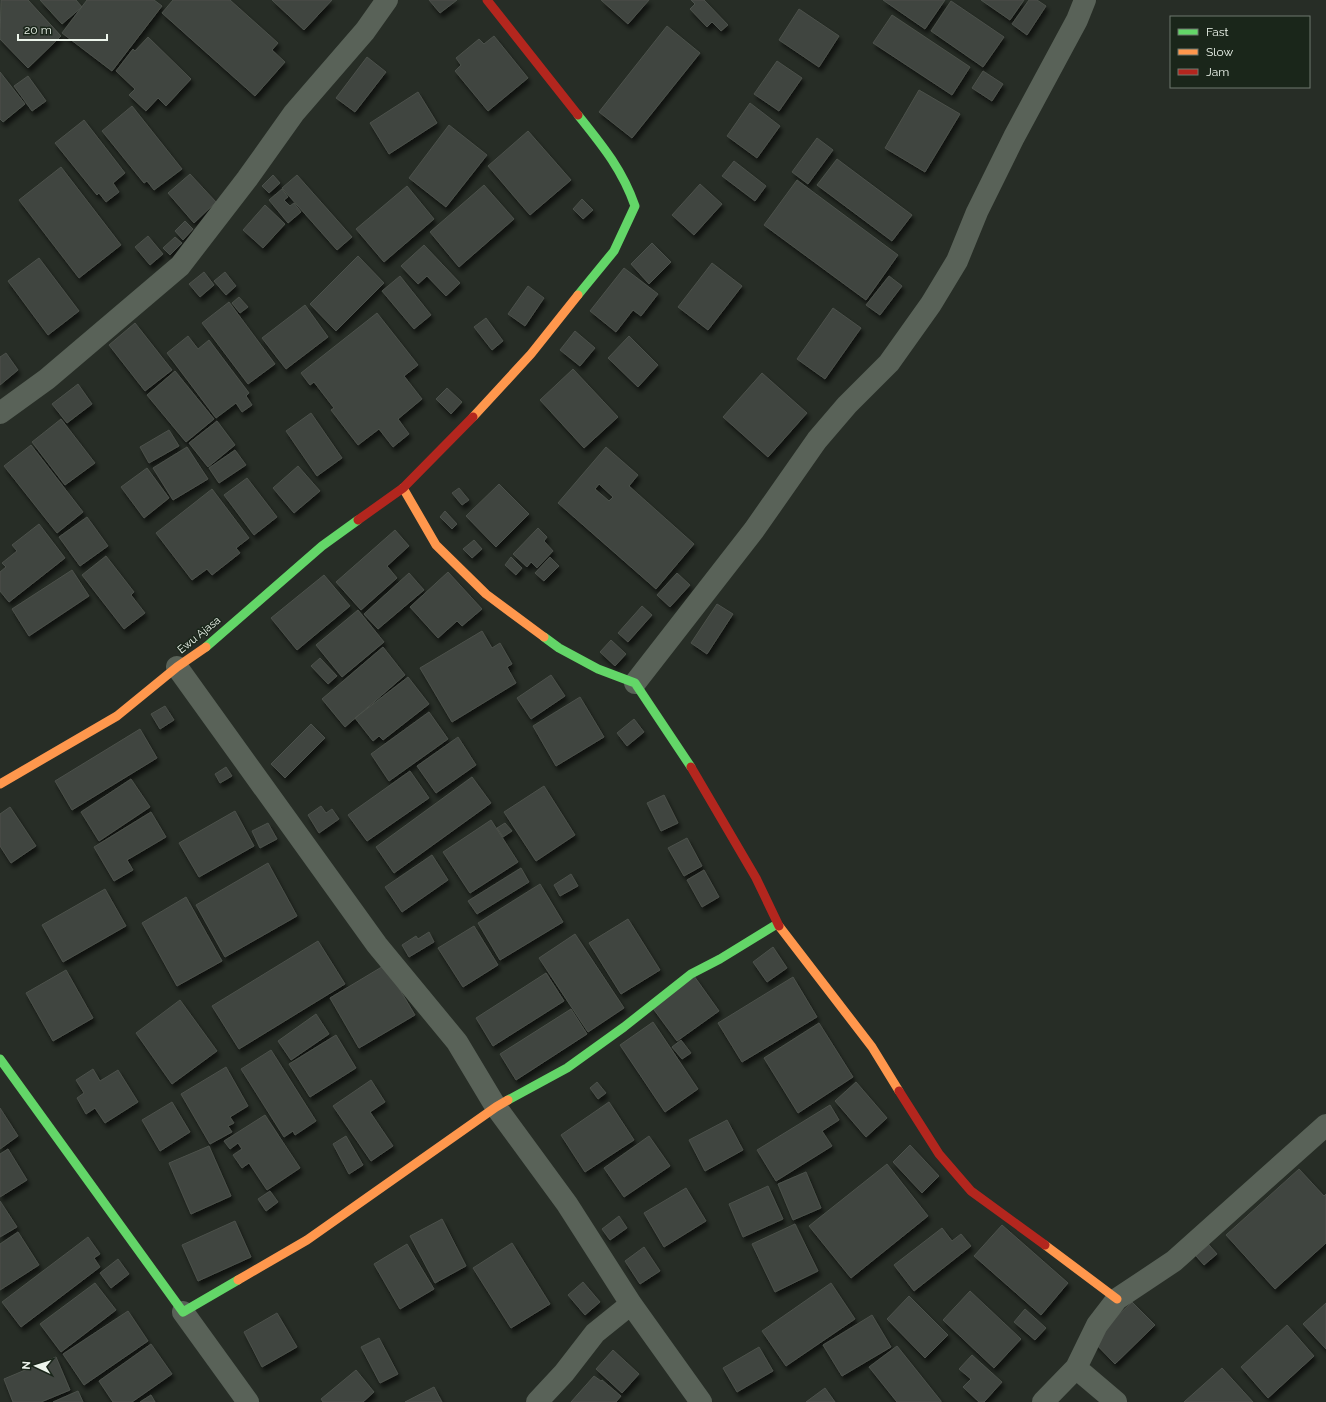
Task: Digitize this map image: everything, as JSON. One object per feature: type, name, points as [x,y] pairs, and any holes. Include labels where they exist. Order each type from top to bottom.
[{"type":"street","points":[[0,413],[47,379],[180,266],[248,179],[294,113],[365,31],[386,0]]},
{"type":"street","name":"Ewu Ajasa","points":[[0,784],[117,716],[202,650],[322,546],[403,488],[458,434],[531,354],[614,252],[634,206],[627,184],[612,158],[487,0]]},
{"type":"street","points":[[635,683],[754,530],[817,440],[847,405],[889,363],[931,304],[957,261],[977,212],[1014,137],[1077,20],[1085,0]]},
{"type":"street","points":[[403,488],[436,545],[486,594],[559,648],[598,669],[635,683],[678,746],[756,878],[777,924],[872,1047],[938,1154],[971,1191],[1117,1299]]},
{"type":"street","points":[[177,668],[376,945],[457,1042],[496,1107],[567,1204],[631,1304],[701,1402]]},
{"type":"street","points":[[183,1312],[307,1240],[496,1107],[567,1068],[624,1027],[691,974],[720,959],[777,924]]},
{"type":"street","points":[[0,1059],[248,1402]]},
{"type":"street","points":[[1043,1402],[1076,1368],[1097,1325],[1117,1299],[1174,1261],[1326,1125]]},
{"type":"street","points":[[537,1402],[564,1373],[595,1333],[631,1304]]},
{"type":"street","points":[[1076,1368],[1116,1402]]},
{"type":"building","points":[[1,0],[28,0],[61,36],[28,68],[0,39]]},
{"type":"building","points":[[40,0],[76,0],[82,7],[62,24]]},
{"type":"building","points":[[87,0],[154,0],[162,6],[112,71],[62,33]]},
{"type":"building","points":[[173,0],[230,0],[278,43],[272,50],[285,62],[255,96],[162,13]]},
{"type":"building","points":[[272,0],[332,0],[304,30]]},
{"type":"building","points":[[429,0],[457,0],[440,13]]},
{"type":"building","points":[[601,0],[649,0],[628,24]]},
{"type":"building","points":[[691,0],[704,0],[728,25],[721,31],[712,22],[707,27],[690,9],[695,4]]},
{"type":"building","points":[[883,0],[945,0],[925,29]]},
{"type":"building","points":[[981,0],[1024,0],[1010,20]]},
{"type":"building","points":[[1029,0],[1037,0],[1046,6],[1027,35],[1012,24]]},
{"type":"building","points":[[951,1],[1004,37],[983,67],[931,31]]},
{"type":"building","points":[[799,9],[839,36],[819,67],[779,40]]},
{"type":"building","points":[[892,15],[970,67],[952,95],[873,43]]},
{"type":"building","points":[[667,26],[700,53],[632,138],[599,112]]},
{"type":"building","points":[[494,36],[528,78],[488,111],[455,71],[461,65],[456,58],[479,39],[484,44]]},
{"type":"building","points":[[148,37],[191,79],[166,106],[158,98],[146,111],[129,95],[135,89],[116,71],[133,49],[135,51]]},
{"type":"building","points":[[367,57],[386,72],[355,112],[336,98]]},
{"type":"building","points":[[777,61],[802,78],[779,111],[754,94]]},
{"type":"building","points":[[983,71],[1003,84],[992,101],[972,88]]},
{"type":"building","points":[[0,72],[25,104],[3,122],[0,119]]},
{"type":"building","points":[[28,76],[46,101],[32,111],[14,86]]},
{"type":"building","points":[[919,90],[960,114],[925,172],[885,148]]},
{"type":"building","points":[[418,92],[437,123],[389,154],[370,123]]},
{"type":"building","points":[[750,103],[780,126],[757,158],[727,136]]},
{"type":"building","points":[[132,106],[182,169],[154,190],[147,181],[144,183],[102,131]]},
{"type":"building","points":[[84,120],[125,173],[113,183],[119,192],[106,202],[99,193],[97,195],[55,143]]},
{"type":"building","points":[[449,125],[487,155],[446,207],[409,178]]},
{"type":"building","points":[[528,131],[571,180],[530,215],[488,166]]},
{"type":"building","points":[[817,138],[833,150],[808,184],[792,172]]},
{"type":"building","points":[[837,159],[912,215],[892,241],[817,185]]},
{"type":"building","points":[[734,161],[766,186],[755,201],[722,176]]},
{"type":"building","points":[[61,167],[121,245],[79,278],[19,200]]},
{"type":"building","points":[[190,174],[216,202],[194,223],[168,193]]},
{"type":"building","points":[[273,175],[280,183],[269,193],[262,186]]},
{"type":"building","points":[[297,175],[352,237],[337,250],[282,188]]},
{"type":"building","points":[[797,180],[898,255],[866,300],[764,225]]},
{"type":"building","points":[[700,184],[722,204],[694,235],[672,215]]},
{"type":"building","points":[[484,185],[514,219],[459,267],[430,232]]},
{"type":"building","points":[[407,186],[434,219],[384,262],[356,229]]},
{"type":"building","points":[[282,189],[288,197],[284,200],[290,206],[294,203],[301,212],[288,223],[269,200]]},
{"type":"building","points":[[582,199],[593,210],[583,219],[573,209]]},
{"type":"building","points":[[265,205],[285,224],[263,248],[243,230]]},
{"type":"building","points":[[185,221],[193,229],[183,240],[175,231]]},
{"type":"building","points":[[148,236],[163,254],[150,265],[135,247]]},
{"type":"building","points":[[175,237],[182,243],[170,255],[163,248]]},
{"type":"building","points":[[652,243],[671,262],[649,284],[631,264]]},
{"type":"building","points":[[424,245],[460,283],[446,296],[427,276],[418,284],[401,266]]},
{"type":"building","points":[[358,256],[384,283],[336,331],[310,304]]},
{"type":"building","points":[[39,258],[79,311],[48,335],[8,281]]},
{"type":"building","points":[[712,263],[742,286],[708,330],[678,307]]},
{"type":"building","points":[[624,268],[658,294],[641,316],[633,310],[616,332],[590,311]]},
{"type":"building","points":[[204,272],[214,285],[200,297],[189,284]]},
{"type":"building","points":[[225,272],[236,286],[226,295],[214,281]]},
{"type":"building","points":[[400,276],[431,315],[414,329],[382,291]]},
{"type":"building","points":[[889,276],[902,286],[880,315],[866,305]]},
{"type":"building","points":[[528,286],[544,298],[525,326],[508,314]]},
{"type":"building","points":[[239,297],[248,307],[240,313],[232,303]]},
{"type":"building","points":[[229,302],[275,364],[248,384],[202,323]]},
{"type":"building","points":[[305,305],[328,337],[286,369],[262,338]]},
{"type":"building","points":[[833,308],[861,328],[825,379],[797,359]]},
{"type":"building","points":[[377,313],[418,365],[404,376],[422,399],[398,419],[409,434],[393,447],[379,429],[358,445],[331,410],[334,408],[314,382],[310,385],[301,373]]},
{"type":"building","points":[[486,318],[503,341],[492,350],[474,327]]},
{"type":"building","points":[[135,323],[172,370],[145,391],[109,345]]},
{"type":"building","points":[[575,331],[595,348],[580,366],[560,350]]},
{"type":"building","points":[[188,336],[198,349],[209,340],[249,393],[246,396],[252,405],[242,412],[236,403],[216,418],[167,353]]},
{"type":"building","points":[[629,336],[658,365],[638,387],[608,358]]},
{"type":"building","points":[[6,353],[18,370],[0,385],[0,357]]},
{"type":"building","points":[[573,369],[618,417],[584,448],[540,400]]},
{"type":"building","points":[[175,371],[214,419],[186,442],[147,395]]},
{"type":"building","points":[[762,373],[807,413],[768,457],[723,417]]},
{"type":"building","points":[[78,384],[92,404],[67,423],[52,404]]},
{"type":"building","points":[[447,388],[462,402],[451,414],[436,399]]},
{"type":"building","points":[[311,413],[342,458],[317,476],[286,431]]},
{"type":"building","points":[[61,419],[95,463],[65,485],[32,442]]},
{"type":"building","points":[[217,421],[235,445],[208,467],[189,443]]},
{"type":"building","points":[[169,430],[179,446],[149,463],[140,447]]},
{"type":"building","points":[[31,445],[83,512],[57,533],[4,466]]},
{"type":"building","points":[[187,447],[208,479],[173,500],[153,468]]},
{"type":"building","points":[[606,447],[638,475],[629,486],[694,544],[656,589],[558,503]],"holes":[[[599,484],[613,497],[609,501],[595,489]]]},
{"type":"building","points":[[235,450],[246,465],[219,483],[209,468]]},
{"type":"building","points":[[298,466],[320,491],[294,513],[273,488]]},
{"type":"building","points":[[147,468],[169,498],[144,518],[121,487]]},
{"type":"building","points":[[247,478],[277,517],[254,535],[224,495]]},
{"type":"building","points":[[499,484],[529,514],[496,547],[466,516]]},
{"type":"building","points":[[459,488],[469,500],[462,505],[452,493]]},
{"type":"building","points":[[212,489],[249,538],[236,548],[240,553],[212,575],[207,569],[192,580],[156,533]]},
{"type":"building","points":[[445,511],[457,524],[452,529],[440,517]]},
{"type":"building","points":[[87,517],[108,546],[80,566],[59,537]]},
{"type":"building","points":[[39,524],[65,558],[9,602],[0,591],[0,572],[6,567],[2,563],[17,551],[12,545]]},
{"type":"building","points":[[538,528],[547,537],[544,541],[553,551],[537,568],[531,562],[527,567],[513,554]]},
{"type":"building","points":[[395,530],[409,546],[387,566],[397,578],[361,610],[336,582]]},
{"type":"building","points":[[474,540],[482,549],[472,558],[463,549]]},
{"type":"building","points":[[106,556],[134,592],[131,595],[145,613],[124,629],[82,575]]},
{"type":"building","points":[[511,557],[522,568],[516,575],[505,565]]},
{"type":"building","points":[[550,557],[559,566],[544,581],[535,573]]},
{"type":"building","points":[[72,570],[89,596],[29,636],[12,609]]},
{"type":"building","points":[[448,572],[482,609],[462,626],[457,621],[438,638],[410,607]]},
{"type":"building","points":[[409,573],[424,590],[378,629],[364,614]]},
{"type":"building","points":[[677,573],[690,585],[670,607],[657,595]]},
{"type":"building","points":[[324,575],[350,606],[297,650],[271,618]]},
{"type":"building","points":[[717,604],[733,614],[707,654],[691,643]]},
{"type":"building","points":[[642,606],[652,615],[628,642],[618,633]]},
{"type":"building","points":[[358,610],[384,642],[342,677],[316,645]]},
{"type":"building","points":[[482,631],[492,648],[500,643],[512,664],[507,667],[516,683],[452,722],[420,668]]},
{"type":"building","points":[[611,640],[626,654],[615,666],[600,652]]},
{"type":"building","points":[[383,647],[405,675],[345,727],[322,699]]},
{"type":"building","points":[[320,658],[337,676],[328,684],[311,666]]},
{"type":"building","points":[[551,675],[565,696],[531,719],[517,698]]},
{"type":"building","points":[[408,677],[429,704],[383,740],[379,736],[373,741],[355,718]]},
{"type":"building","points":[[580,697],[604,737],[556,766],[533,726]]},
{"type":"building","points":[[165,706],[174,720],[160,729],[151,714]]},
{"type":"building","points":[[429,712],[448,739],[389,781],[371,754]]},
{"type":"building","points":[[634,719],[644,732],[627,746],[617,733]]},
{"type":"building","points":[[311,724],[325,738],[285,778],[271,764]]},
{"type":"building","points":[[140,729],[157,758],[72,810],[55,781]]},
{"type":"building","points":[[458,737],[476,765],[436,793],[417,766]]},
{"type":"building","points":[[226,767],[232,776],[220,783],[215,774]]},
{"type":"building","points":[[410,771],[429,798],[367,841],[348,815]]},
{"type":"building","points":[[472,777],[491,803],[394,873],[376,847]]},
{"type":"building","points":[[131,779],[150,807],[99,841],[81,812]]},
{"type":"building","points":[[544,786],[575,835],[536,861],[504,812]]},
{"type":"building","points":[[664,795],[678,823],[661,831],[647,803]]},
{"type":"building","points":[[321,806],[326,813],[332,809],[339,819],[319,833],[308,815]]},
{"type":"building","points":[[10,807],[36,846],[11,863],[0,846],[0,814]]},
{"type":"building","points":[[235,811],[254,846],[199,877],[179,843]]},
{"type":"building","points":[[151,812],[166,837],[127,860],[133,870],[114,881],[94,847]]},
{"type":"building","points":[[491,820],[518,862],[470,893],[443,852]]},
{"type":"building","points":[[268,823],[277,839],[260,848],[252,831]]},
{"type":"building","points":[[505,823],[512,831],[503,837],[497,828]]},
{"type":"building","points":[[687,838],[702,866],[684,876],[668,848]]},
{"type":"building","points":[[432,855],[448,880],[402,912],[385,887]]},
{"type":"building","points":[[268,863],[297,916],[225,957],[196,905]]},
{"type":"building","points":[[521,868],[529,882],[477,914],[468,901]]},
{"type":"building","points":[[704,870],[719,897],[702,907],[687,880]]},
{"type":"building","points":[[571,874],[578,886],[560,896],[554,885]]},
{"type":"building","points":[[540,884],[563,922],[500,960],[478,923]]},
{"type":"building","points":[[105,889],[126,926],[63,962],[42,925]]},
{"type":"building","points":[[186,897],[222,961],[177,986],[142,923]]},
{"type":"building","points":[[628,919],[660,970],[621,994],[589,943]]},
{"type":"building","points":[[474,926],[498,965],[463,987],[438,948]]},
{"type":"building","points":[[429,932],[434,942],[409,957],[402,945],[416,936],[418,939]]},
{"type":"building","points":[[575,934],[624,1008],[588,1032],[539,958]]},
{"type":"building","points":[[318,941],[345,984],[239,1049],[212,1006]]},
{"type":"building","points":[[773,947],[787,968],[767,982],[753,962]]},
{"type":"building","points":[[385,965],[415,1015],[359,1048],[330,998]]},
{"type":"building","points":[[66,970],[93,1018],[53,1041],[26,993]]},
{"type":"building","points":[[546,973],[564,1001],[493,1046],[476,1018]]},
{"type":"building","points":[[694,976],[719,1011],[677,1041],[652,1007]]},
{"type":"building","points":[[793,977],[817,1017],[742,1062],[718,1023]]},
{"type":"building","points":[[180,1000],[217,1051],[172,1084],[136,1033]]},
{"type":"building","points":[[571,1009],[587,1034],[516,1080],[500,1054]]},
{"type":"building","points":[[316,1014],[329,1034],[291,1060],[278,1041]]},
{"type":"building","points":[[653,1022],[698,1089],[665,1112],[620,1045]]},
{"type":"building","points":[[819,1023],[853,1077],[798,1113],[764,1058]]},
{"type":"building","points":[[336,1035],[356,1068],[310,1097],[289,1064]]},
{"type":"building","points":[[681,1040],[691,1053],[682,1059],[672,1047]]},
{"type":"building","points":[[271,1050],[316,1121],[295,1135],[293,1131],[284,1137],[241,1069]]},
{"type":"building","points":[[226,1067],[248,1106],[230,1117],[234,1123],[228,1126],[232,1132],[210,1144],[181,1094]]},
{"type":"building","points":[[93,1069],[100,1081],[118,1070],[138,1102],[105,1123],[95,1108],[86,1114],[77,1098],[84,1093],[76,1080]]},
{"type":"building","points":[[371,1080],[385,1102],[370,1112],[393,1146],[371,1161],[333,1106]]},
{"type":"building","points":[[597,1082],[606,1093],[598,1099],[590,1088]]},
{"type":"building","points":[[856,1082],[887,1118],[866,1137],[835,1101]]},
{"type":"building","points":[[172,1102],[190,1132],[160,1151],[142,1120]]},
{"type":"building","points":[[609,1102],[634,1140],[585,1172],[561,1135]]},
{"type":"building","points":[[830,1105],[839,1120],[822,1131],[832,1146],[776,1181],[757,1150]]},
{"type":"building","points":[[0,1108],[18,1136],[0,1149]]},
{"type":"building","points":[[265,1115],[300,1168],[267,1190],[249,1163],[242,1168],[233,1155],[242,1149],[238,1143],[230,1149],[224,1141]]},
{"type":"building","points":[[727,1120],[743,1150],[705,1171],[689,1140]]},
{"type":"building","points":[[346,1136],[363,1165],[349,1174],[333,1144]]},
{"type":"building","points":[[649,1136],[670,1166],[624,1197],[604,1168]]},
{"type":"building","points":[[910,1145],[939,1176],[922,1193],[893,1162]]},
{"type":"building","points":[[209,1146],[231,1196],[191,1214],[169,1163]]},
{"type":"building","points":[[8,1149],[27,1180],[0,1197],[0,1154]]},
{"type":"building","points":[[887,1164],[928,1216],[851,1278],[809,1226]]},
{"type":"building","points":[[1299,1169],[1324,1196],[1326,1194],[1326,1243],[1275,1289],[1226,1235]]},
{"type":"building","points":[[806,1172],[821,1208],[793,1220],[778,1184]]},
{"type":"building","points":[[768,1186],[783,1219],[743,1237],[729,1204]]},
{"type":"building","points":[[686,1188],[706,1221],[664,1247],[644,1213]]},
{"type":"building","points":[[270,1191],[278,1202],[266,1211],[258,1199]]},
{"type":"building","points":[[0,1201],[17,1227],[0,1237]]},
{"type":"building","points":[[619,1216],[627,1228],[610,1240],[602,1229]]},
{"type":"building","points":[[442,1219],[466,1266],[435,1283],[410,1236]]},
{"type":"building","points":[[235,1221],[251,1257],[198,1281],[182,1245]]},
{"type":"building","points":[[795,1224],[818,1271],[775,1292],[752,1244]]},
{"type":"building","points":[[1002,1225],[1068,1283],[1041,1315],[974,1256]]},
{"type":"building","points":[[942,1228],[952,1241],[961,1234],[971,1246],[914,1291],[894,1265]]},
{"type":"building","points":[[18,1232],[39,1265],[0,1290],[0,1244]]},
{"type":"building","points":[[88,1237],[100,1254],[94,1258],[100,1267],[21,1327],[2,1302]]},
{"type":"building","points":[[1203,1238],[1217,1254],[1204,1265],[1190,1249]]},
{"type":"building","points":[[512,1243],[550,1304],[511,1328],[473,1268]]},
{"type":"building","points":[[407,1244],[434,1289],[400,1309],[374,1264]]},
{"type":"building","points":[[644,1247],[660,1271],[640,1284],[625,1261]]},
{"type":"building","points":[[118,1259],[129,1274],[111,1288],[100,1273]]},
{"type":"building","points":[[583,1282],[600,1302],[585,1315],[568,1295]]},
{"type":"building","points":[[95,1283],[116,1310],[61,1352],[40,1324]]},
{"type":"building","points":[[831,1283],[855,1319],[786,1366],[762,1331]]},
{"type":"building","points":[[970,1291],[1021,1339],[994,1368],[943,1320]]},
{"type":"building","points":[[909,1296],[948,1335],[925,1358],[887,1319]]},
{"type":"building","points":[[1132,1302],[1155,1325],[1115,1364],[1092,1340]]},
{"type":"building","points":[[1326,1303],[1326,1349],[1303,1324]]},
{"type":"building","points":[[1025,1309],[1046,1328],[1035,1340],[1014,1322]]},
{"type":"building","points":[[128,1311],[148,1341],[84,1385],[63,1354]]},
{"type":"building","points":[[277,1313],[297,1347],[262,1367],[244,1332]]},
{"type":"building","points":[[872,1315],[891,1347],[842,1376],[823,1345]]},
{"type":"building","points":[[1287,1325],[1314,1356],[1268,1398],[1241,1367]]},
{"type":"building","points":[[379,1338],[398,1374],[380,1383],[361,1347]]},
{"type":"building","points":[[151,1344],[172,1374],[132,1402],[113,1402],[99,1381]]},
{"type":"building","points":[[897,1346],[941,1402],[897,1402],[869,1367]]},
{"type":"building","points":[[759,1347],[773,1371],[737,1392],[723,1368]]},
{"type":"building","points":[[613,1350],[639,1374],[622,1393],[596,1369]]},
{"type":"building","points":[[972,1355],[1002,1382],[984,1402],[979,1402],[963,1387],[971,1379],[959,1369]]},
{"type":"building","points":[[56,1357],[70,1390],[41,1402],[13,1402],[4,1379]]},
{"type":"building","points":[[1222,1368],[1253,1402],[1184,1402]]},
{"type":"building","points":[[356,1370],[374,1392],[363,1402],[323,1402],[321,1399]]},
{"type":"building","points":[[594,1376],[601,1381],[602,1380],[621,1396],[616,1402],[571,1402]]},
{"type":"building","points":[[434,1387],[442,1402],[405,1402]]},
{"type":"building","points":[[825,1388],[835,1402],[806,1402]]},
{"type":"building","points":[[78,1391],[83,1402],[53,1402]]},
{"type":"building","points":[[151,1395],[155,1402],[140,1402]]},
{"type":"traffic: fast","points":[[578,115],[618,169],[635,206],[614,251],[578,295]]},
{"type":"traffic: fast","points":[[206,647],[322,546],[358,520]]},
{"type":"traffic: fast","points":[[544,637],[559,648],[598,669],[635,683],[691,767]]},
{"type":"traffic: fast","points":[[508,1100],[567,1068],[624,1027],[691,974],[720,959],[777,924]]},
{"type":"traffic: fast","points":[[0,1059],[183,1312],[238,1280]]},
{"type":"traffic: slow","points":[[473,417],[531,354],[578,295]]},
{"type":"traffic: slow","points":[[403,488],[436,545],[486,594],[544,637]]},
{"type":"traffic: slow","points":[[0,784],[117,716],[177,667],[206,647]]},
{"type":"traffic: slow","points":[[779,926],[872,1047],[899,1091]]},
{"type":"traffic: slow","points":[[238,1280],[307,1240],[508,1100]]},
{"type":"traffic: slow","points":[[1045,1245],[1117,1299]]},
{"type":"traffic: jam","points":[[487,0],[578,115]]},
{"type":"traffic: jam","points":[[358,520],[403,488],[473,417]]},
{"type":"traffic: jam","points":[[691,767],[756,878],[779,926]]},
{"type":"traffic: jam","points":[[899,1091],[939,1154],[971,1191],[1045,1245]]}]
